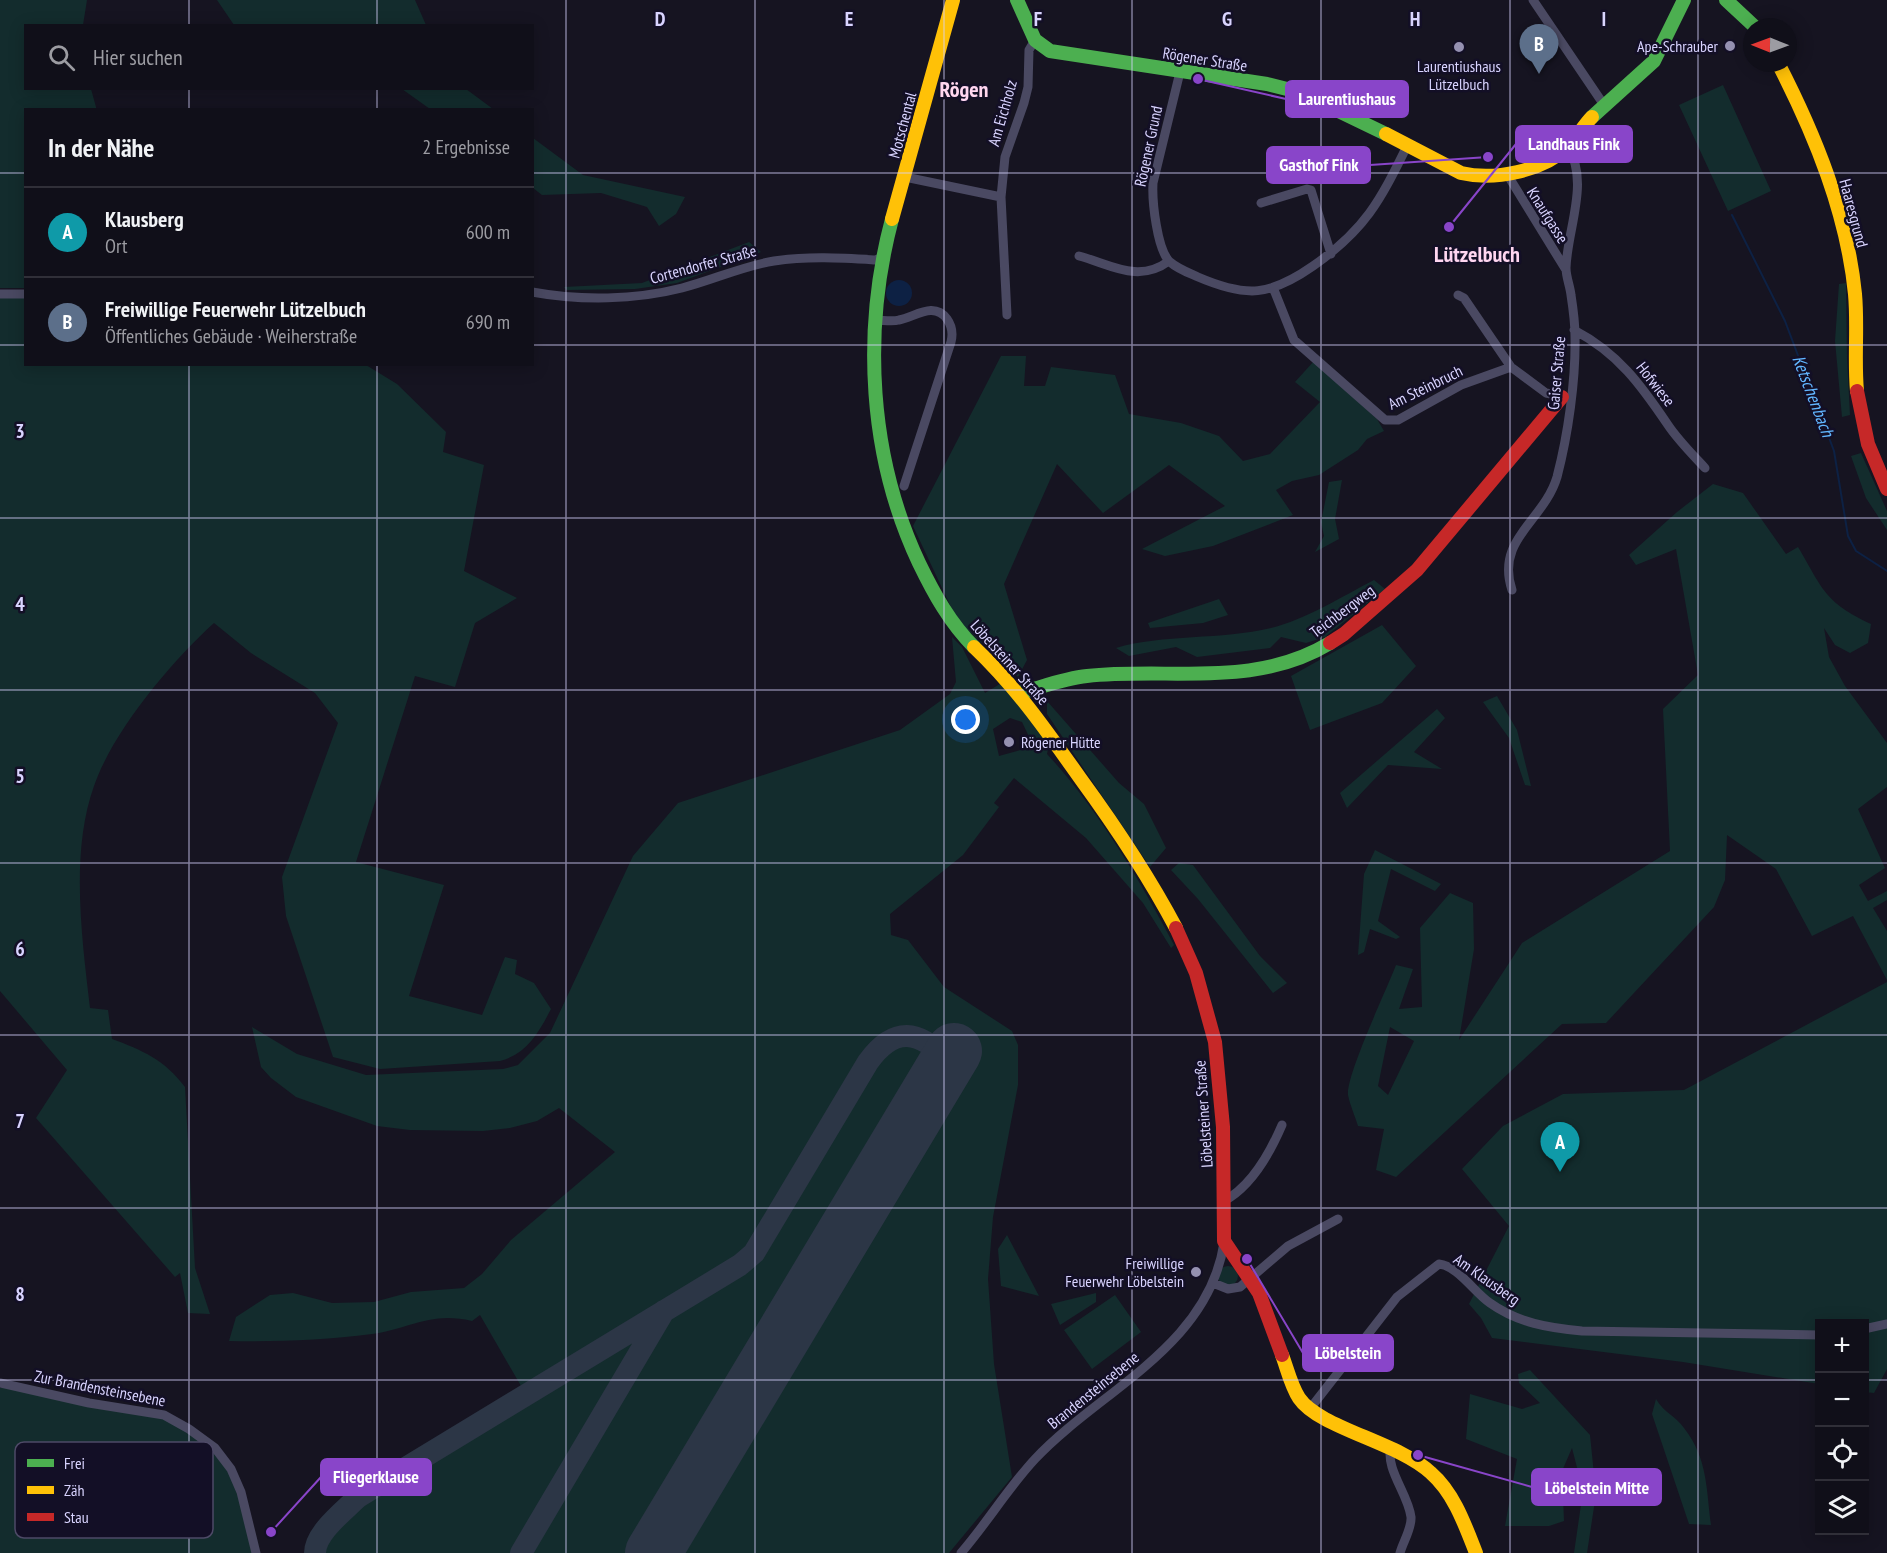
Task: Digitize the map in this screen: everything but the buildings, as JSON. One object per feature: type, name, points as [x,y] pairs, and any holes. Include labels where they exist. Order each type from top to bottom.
[{"type":"street","name":"Motschental","points":[[881,258],[953,0]]},
{"type":"street","points":[[1017,0],[1035,40]]},
{"type":"street","points":[[1533,0],[1604,105]]},
{"type":"street","points":[[1568,147],[1578,130],[1659,55],[1684,0]]},
{"type":"street","points":[[1733,1],[1747,18]]},
{"type":"street","name":"Rögener Straße","points":[[1035,40],[1044,48],[1056,53],[1267,84],[1299,92],[1461,173],[1473,176],[1507,174],[1541,164],[1568,147]]},
{"type":"street","name":"Am Eichholz","points":[[1006,315],[1001,197],[1005,157],[1028,87],[1029,50],[1035,40]]},
{"type":"street","name":"Rögener Grund","points":[[1168,261],[1161,247],[1152,198],[1153,183],[1180,72]]},
{"type":"street","name":"Haaresgrund","points":[[1782,72],[1825,167],[1845,242],[1856,302],[1856,382],[1868,445],[1887,489]]},
{"type":"street","points":[[1079,256],[1121,271],[1149,270],[1168,261],[1193,275],[1226,288],[1274,290],[1288,284],[1352,237],[1380,200],[1407,146]]},
{"type":"street","name":"Gaiser Straße","points":[[1512,590],[1507,575],[1510,552],[1550,495],[1557,477],[1574,330],[1566,270],[1578,175],[1574,156],[1568,147]]},
{"type":"street","name":"Knaufgasse","points":[[1507,174],[1566,270]]},
{"type":"street","points":[[905,177],[1001,197]]},
{"type":"street","points":[[1261,203],[1306,189],[1311,190],[1331,254]]},
{"type":"street","name":"Cortendorfer Straße","points":[[534,292],[567,296],[629,297],[684,288],[772,261],[825,257],[881,258]]},
{"type":"street","name":"Löbelsteiner Straße","points":[[881,258],[875,320],[876,406],[884,457],[900,515],[932,588],[950,620],[1020,693],[1155,891],[1191,961],[1209,1016],[1218,1066],[1224,1241]]},
{"type":"street","name":"Am Steinbruch","points":[[1274,290],[1294,340],[1389,422],[1401,418],[1461,385],[1511,367]]},
{"type":"street","points":[[0,294],[24,294]]},
{"type":"street","points":[[1458,295],[1464,298],[1511,367],[1546,393],[1566,397]]},
{"type":"street","points":[[875,320],[897,321],[921,312],[934,311],[946,317],[952,332],[951,342],[904,486]]},
{"type":"street","name":"Hofwiese","points":[[1574,330],[1593,340],[1618,360],[1656,404],[1668,426],[1704,468]]},
{"type":"street","name":"Teichbergweg","points":[[1020,693],[1086,676],[1241,673],[1305,658],[1344,634],[1417,570],[1566,397]]},
{"type":"street","points":[[1224,1200],[1239,1191],[1267,1157],[1282,1125]]},
{"type":"street","points":[[1213,1283],[1232,1289],[1240,1287],[1288,1246],[1338,1219]]},
{"type":"street","points":[[1224,1241],[1231,1256],[1249,1278],[1267,1310],[1292,1386],[1309,1410],[1420,1461],[1446,1486],[1476,1553]]},
{"type":"street","name":"Brandensteinsebene","points":[[961,1553],[1041,1453],[1094,1406],[1166,1350],[1185,1329],[1213,1283],[1224,1241]]},
{"type":"street","name":"Am Klausberg","points":[[1309,1410],[1397,1297],[1438,1264],[1452,1269],[1490,1304],[1523,1321],[1546,1327],[1582,1331],[1815,1335]]},
{"type":"street","points":[[1869,1328],[1887,1324]]},
{"type":"street","name":"Zur Brandensteinsebene","points":[[0,1383],[54,1393],[89,1403],[164,1415],[189,1428],[207,1442]]},
{"type":"street","name":"Zur Brandensteinsebene","points":[[213,1446],[231,1469],[241,1492],[256,1553]]},
{"type":"street","points":[[1391,1446],[1389,1460],[1402,1487],[1411,1519],[1400,1553]]},
{"type":"green space","points":[[0,0],[87,0],[83,24],[24,24],[24,90],[91,90],[96,108],[24,108],[24,288],[0,288]]},
{"type":"green space","points":[[217,0],[415,0],[426,24],[233,24]]},
{"type":"green space","points":[[1723,85],[1771,191],[1728,211],[1679,105]]},
{"type":"green space","points":[[403,90],[467,90],[492,108],[429,108]]},
{"type":"green space","points":[[534,139],[583,175],[685,197],[676,214],[659,226],[647,207],[601,193],[542,195],[534,189]]},
{"type":"green space","points":[[749,242],[761,252],[677,283],[635,289],[567,290],[564,287],[642,283]]},
{"type":"green space","points":[[1846,283],[1850,415],[1842,417],[1835,341],[1839,284]]},
{"type":"green space","points":[[0,298],[24,298],[24,366],[368,366],[397,384],[446,432],[443,452],[484,465],[464,571],[517,598],[475,623],[455,687],[415,676],[356,862],[444,885],[409,996],[482,1015],[505,957],[517,960],[515,974],[534,983],[551,1009],[542,1026],[525,1048],[500,1061],[380,1069],[333,1057],[286,916],[282,877],[338,723],[315,693],[251,653],[214,623],[162,677],[115,743],[94,786],[82,839],[80,867],[81,925],[90,1008],[108,1010],[112,1039],[152,1057],[169,1070],[185,1087],[195,1268],[210,1314],[188,1313],[180,1273],[175,1277],[36,1118],[67,1070],[0,991]]},
{"type":"green space","points":[[1001,356],[1026,356],[1024,386],[1045,386],[1051,367],[1115,375],[1129,414],[1181,423],[1219,436],[1243,461],[1270,454],[1320,402],[1295,382],[1314,361],[1377,419],[1384,431],[1367,439],[1358,450],[1319,475],[1292,481],[1276,490],[1293,515],[1213,546],[1165,556],[1142,549],[1225,506],[1169,465],[1103,513],[1057,464],[1004,584],[1027,660],[1018,677],[957,620],[913,526]]},
{"type":"green space","points":[[1861,453],[1887,511],[1887,530],[1866,498],[1851,456]]},
{"type":"green space","points":[[1342,480],[1335,519],[1339,539],[1315,552],[1324,536],[1321,522],[1329,482]]},
{"type":"green space","points":[[1713,484],[1743,493],[1786,554],[1798,547],[1826,593],[1843,609],[1871,624],[1868,643],[1850,653],[1835,645],[1824,628],[1829,657],[1845,686],[1887,743],[1887,787],[1858,809],[1885,868],[1859,885],[1868,901],[1887,891],[1887,900],[1873,908],[1887,931],[1887,980],[1853,916],[1812,936],[1776,869],[1727,835],[1725,880],[1714,907],[1606,1023],[1562,1024],[1396,1177],[1376,1170],[1384,1129],[1358,1126],[1348,1095],[1353,1070],[1396,965],[1413,969],[1399,1009],[1422,1007],[1420,928],[1450,893],[1473,903],[1474,949],[1459,1040],[1522,943],[1670,851],[1663,709],[1698,675],[1676,549],[1636,565],[1629,555],[1677,512]],"holes":[[[1390,1027],[1414,1041],[1388,1095],[1378,1086]]]},
{"type":"green space","points":[[1374,580],[1385,589],[1325,637],[1306,643],[1281,637],[1270,648],[1197,657],[1176,647],[1129,656],[1116,648],[1153,641],[1252,632],[1271,628],[1311,613]]},
{"type":"green space","points":[[1219,599],[1228,615],[1203,623],[1150,628],[1148,623]]},
{"type":"green space","points":[[1382,625],[1416,666],[1382,703],[1310,730],[1291,676]]},
{"type":"green space","points":[[952,637],[962,647],[985,693],[1003,682],[1049,744],[1047,754],[1083,797],[1116,845],[1174,945],[1171,948],[1143,903],[1086,838],[1014,778],[994,803],[999,807],[963,855],[890,914],[891,935],[908,940],[944,987],[1012,1031],[1018,1045],[1018,1085],[993,1217],[988,1279],[994,1364],[1012,1477],[949,1553],[322,1553],[333,1530],[353,1508],[380,1486],[528,1398],[480,1315],[472,1321],[457,1318],[432,1319],[385,1332],[354,1336],[300,1340],[229,1341],[236,1317],[270,1295],[293,1293],[332,1303],[374,1302],[411,1292],[464,1288],[482,1274],[511,1240],[615,1152],[559,1108],[537,1121],[510,1128],[483,1131],[410,1130],[377,1126],[296,1097],[271,1078],[261,1067],[252,1027],[297,1054],[366,1075],[503,1069],[518,1065],[550,1033],[633,856],[678,803],[900,730],[950,694],[956,682]],"holes":[[[1010,718],[1022,722],[1032,743],[1031,747],[999,756],[993,729]]]},
{"type":"green space","points":[[1497,696],[1517,730],[1531,786],[1525,785],[1509,738],[1483,702]]},
{"type":"green space","points":[[1047,701],[1119,783],[1144,804],[1166,848],[1150,867],[1047,714]]},
{"type":"green space","points":[[1437,709],[1445,718],[1414,752],[1442,769],[1388,765],[1347,808],[1340,793]]},
{"type":"green space","points":[[1375,850],[1441,884],[1435,891],[1391,869],[1378,921],[1400,937],[1396,939],[1370,929],[1364,952],[1358,955],[1364,874]]},
{"type":"green space","points":[[1179,863],[1193,865],[1260,956],[1287,983],[1273,993],[1198,899],[1171,870]]},
{"type":"green space","points":[[1887,982],[1887,1369],[1874,1393],[1869,1392],[1869,1319],[1815,1319],[1815,1383],[1683,1362],[1492,1338],[1481,1318],[1469,1304],[1509,1226],[1462,1169],[1503,1126],[1563,1094],[1684,1090]]},
{"type":"green space","points":[[1007,1235],[1039,1296],[1001,1286],[998,1249]]},
{"type":"green space","points":[[1228,1266],[1235,1269],[1238,1276],[1235,1283],[1228,1286],[1221,1283],[1218,1276],[1221,1269]]},
{"type":"green space","points":[[1096,1293],[1096,1302],[1060,1325],[1051,1304]]},
{"type":"green space","points":[[1115,1295],[1141,1332],[1092,1369],[1064,1330]]},
{"type":"green space","points":[[1530,1370],[1590,1435],[1596,1494],[1587,1553],[1574,1553],[1583,1491],[1572,1448],[1562,1471],[1564,1521],[1549,1526],[1505,1526],[1517,1459],[1466,1439],[1470,1394],[1522,1409],[1540,1403],[1519,1383],[1518,1374]]},
{"type":"green space","points":[[5,1387],[164,1416],[202,1442],[15,1442],[15,1538],[213,1538],[213,1449],[235,1479],[254,1553],[0,1553],[0,1388]]},
{"type":"green space","points":[[1656,1399],[1681,1424],[1698,1451],[1705,1474],[1711,1525],[1689,1524],[1652,1414]]},
{"type":"water","points":[[899,280],[908,284],[912,293],[908,302],[899,306],[890,302],[886,293],[890,284]]},
{"type":"waterway","name":"Ketschenbach","points":[[1732,215],[1785,321],[1834,451],[1848,536],[1856,551],[1887,571]]},
{"type":"taxiway","points":[[315,1553],[316,1545],[325,1530],[358,1497],[740,1265],[754,1253],[868,1062],[887,1042],[897,1037],[917,1038],[937,1050],[948,1061]]},
{"type":"taxiway","points":[[521,1553],[664,1311]]},
{"type":"runway","points":[[653,1553],[954,1051]]},
{"type":"traffic: fast","points":[[1017,0],[1035,40],[1050,51],[1267,84],[1299,92],[1386,134]]},
{"type":"traffic: fast","points":[[1592,117],[1654,61],[1684,0]]},
{"type":"traffic: fast","points":[[1726,0],[1745,18]]},
{"type":"traffic: fast","points":[[892,219],[882,262],[874,350],[876,394],[889,480],[902,522],[919,563],[943,608],[974,647]]},
{"type":"traffic: fast","points":[[1020,693],[1087,676],[1242,671],[1272,666],[1301,657],[1330,643]]},
{"type":"traffic: slow","points":[[892,219],[953,0]]},
{"type":"traffic: slow","points":[[1782,72],[1817,146],[1845,234],[1855,294],[1857,391]]},
{"type":"traffic: slow","points":[[1386,134],[1461,173],[1503,175],[1532,168],[1557,155],[1568,147],[1592,117]]},
{"type":"traffic: slow","points":[[974,647],[990,662],[1055,743],[1131,851],[1176,928]]},
{"type":"traffic: slow","points":[[1282,1355],[1291,1383],[1299,1398],[1309,1409],[1341,1427],[1399,1452],[1417,1462],[1439,1481],[1458,1510],[1476,1553]]},
{"type":"traffic: jam","points":[[1857,391],[1868,444],[1887,489]]},
{"type":"traffic: jam","points":[[1330,643],[1344,634],[1417,570],[1562,397]]},
{"type":"traffic: jam","points":[[1176,928],[1196,973],[1215,1042],[1223,1127],[1224,1241],[1259,1293],[1282,1355]]},
{"type":"place","name":"Ape-Schrauber","points":[[1730,46]]},
{"type":"place","name":"Laurentiushaus Lützelbuch","points":[[1459,47]]},
{"type":"place","name":"Freiwillige Feuerwehr Lützelbuch","points":[[1539,74]]},
{"type":"place","name":"Laurentiushaus","points":[[1198,79]]},
{"type":"place","name":"Gasthof Fink","points":[[1488,157]]},
{"type":"place","name":"Landhaus Fink","points":[[1449,227]]},
{"type":"place","name":"Rögener Hütte","points":[[1009,742]]},
{"type":"place","name":"Klausberg","points":[[1560,1172]]},
{"type":"place","name":"Löbelstein","points":[[1247,1259]]},
{"type":"place","name":"Freiwillige Feuerwehr Löbelstein","points":[[1196,1272]]},
{"type":"place","name":"Löbelstein Mitte","points":[[1418,1455]]},
{"type":"place","name":"Fliegerklause","points":[[271,1532]]},
{"type":"district","name":"Rögen","points":[[964,89]]},
{"type":"district","name":"Lützelbuch","points":[[1477,254]]}]
